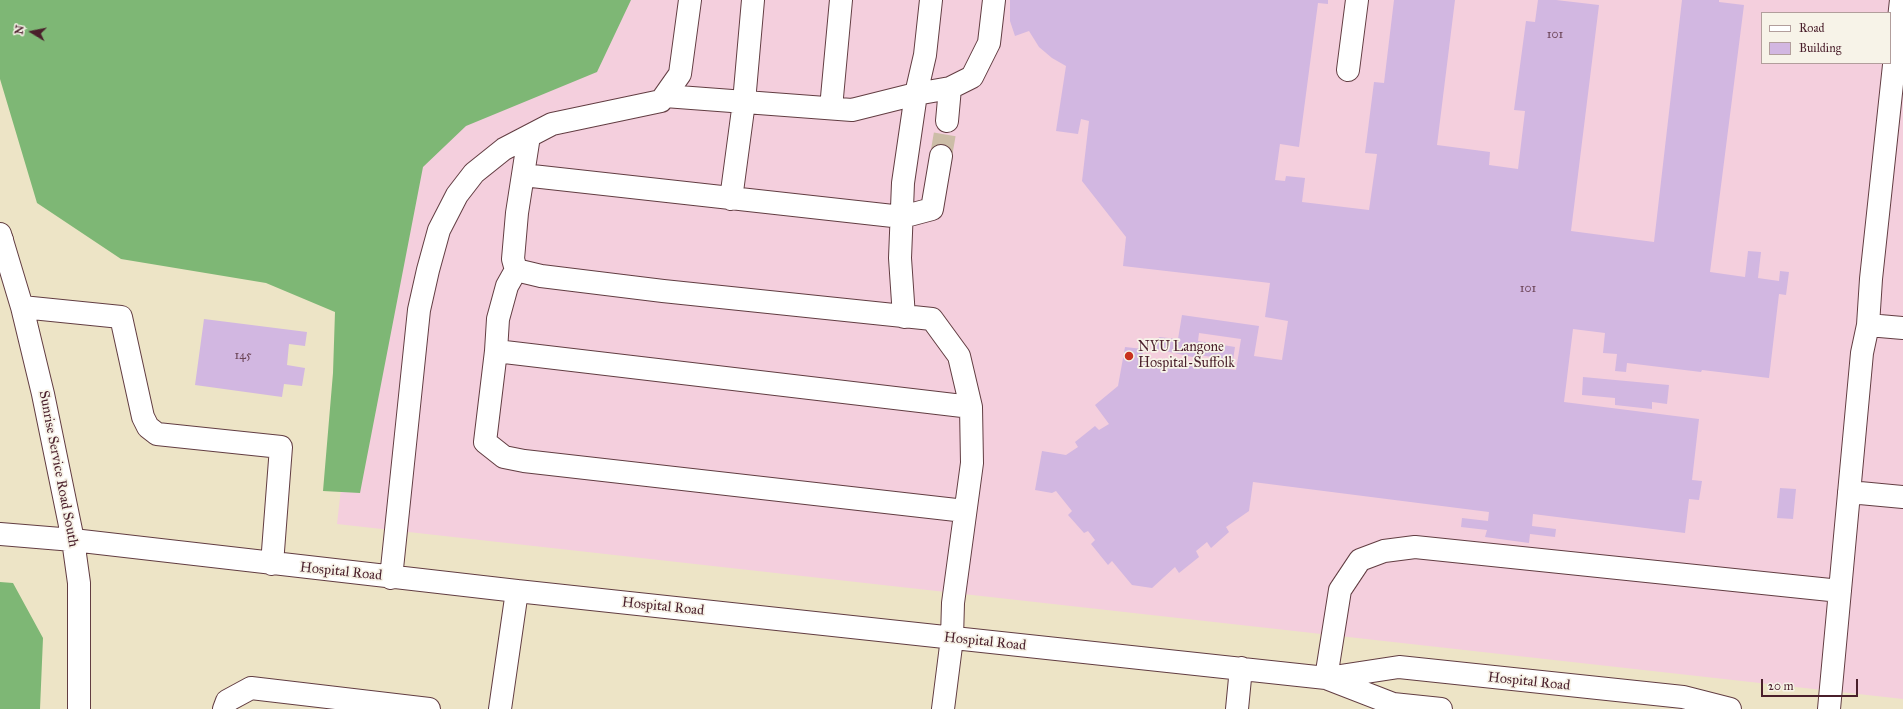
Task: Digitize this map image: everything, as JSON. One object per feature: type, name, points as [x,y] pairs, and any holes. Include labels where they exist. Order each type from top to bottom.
[{"type":"street","points":[[392,578],[419,310],[439,230],[457,195],[474,173],[504,148],[552,124],[661,101],[680,74],[690,0]]},
{"type":"street","points":[[731,199],[744,102],[753,0]]},
{"type":"street","points":[[831,108],[841,0]]},
{"type":"street","points":[[904,317],[900,258],[903,183],[916,94],[925,55],[931,0]]},
{"type":"street","points":[[665,96],[852,110],[916,94],[950,88],[972,77],[989,43],[994,0]]},
{"type":"street","points":[[1348,70],[1357,0]]},
{"type":"street","points":[[1829,709],[1862,353],[1868,325],[1901,0]]},
{"type":"street","points":[[947,120],[950,88]]},
{"type":"street","points":[[529,136],[513,259],[516,270],[507,286],[498,319],[496,352],[485,442],[504,457],[524,461],[965,511]]},
{"type":"street","points":[[523,175],[731,199],[902,216],[932,209],[941,156]]},
{"type":"street","name":"Sunrise Service Road South","points":[[1,237],[22,307],[43,394],[72,540],[79,583],[79,709]]},
{"type":"street","points":[[516,270],[540,276],[656,290],[932,319],[960,356],[971,407],[972,463],[954,603],[952,638],[943,709]]},
{"type":"street","points":[[22,307],[121,317],[143,417],[148,427],[157,434],[281,447],[272,564]]},
{"type":"street","points":[[1868,325],[1903,328]]},
{"type":"street","points":[[496,352],[971,407]]},
{"type":"street","points":[[1849,492],[1903,497]]},
{"type":"street","name":"Hospital Road","points":[[0,534],[72,540],[392,578],[1326,678],[1393,704],[1441,709]]},
{"type":"street","points":[[1326,678],[1340,590],[1360,560],[1384,551],[1415,547],[1840,591]]},
{"type":"street","points":[[500,709],[517,591]]},
{"type":"street","name":"Hospital Road","points":[[1326,678],[1399,667],[1683,697],[1730,709]]},
{"type":"street","points":[[1236,709],[1241,668]]},
{"type":"street","points":[[224,709],[227,701],[251,688],[430,709]]},
{"type":"shaded area","name":"NYU Langone Hospital-Suffolk","points":[[602,0],[1903,0],[1903,699],[337,524],[375,188]]},
{"type":"green space","points":[[0,0],[631,0],[597,72],[466,126],[423,167],[360,493],[323,491],[333,373],[335,312],[266,283],[121,259],[37,203],[0,79]]},
{"type":"green space","points":[[0,582],[13,583],[43,638],[40,709],[0,709]]},
{"type":"building","name":"NYU Langone Hospital-Suffolk","points":[[1010,0],[1328,0],[1328,4],[1318,3],[1299,147],[1280,144],[1275,180],[1285,181],[1286,176],[1305,178],[1302,202],[1369,210],[1377,154],[1365,153],[1374,82],[1384,83],[1394,0],[1455,0],[1437,145],[1490,152],[1489,165],[1518,169],[1525,111],[1514,110],[1526,21],[1535,22],[1538,0],[1556,0],[1599,5],[1571,231],[1654,242],[1682,0],[1719,0],[1719,2],[1744,5],[1710,272],[1745,277],[1748,251],[1761,252],[1758,278],[1779,281],[1780,271],[1789,272],[1786,295],[1779,294],[1769,378],[1627,363],[1626,372],[1615,371],[1617,354],[1603,353],[1605,333],[1573,329],[1564,402],[1699,419],[1692,480],[1702,481],[1699,500],[1689,499],[1685,533],[1533,514],[1532,526],[1556,529],[1555,537],[1530,534],[1529,543],[1485,537],[1487,530],[1461,527],[1462,518],[1488,521],[1489,512],[1253,482],[1249,511],[1226,527],[1229,532],[1211,548],[1207,542],[1196,551],[1199,557],[1179,573],[1175,567],[1152,588],[1132,585],[1112,561],[1108,565],[1091,544],[1095,540],[1088,531],[1084,533],[1068,515],[1072,511],[1056,491],[1052,493],[1035,490],[1042,451],[1066,455],[1078,447],[1075,442],[1095,426],[1099,430],[1109,424],[1095,405],[1118,386],[1125,347],[1143,349],[1142,359],[1236,370],[1241,339],[1199,333],[1198,341],[1235,347],[1233,360],[1198,355],[1197,358],[1156,349],[1159,337],[1178,339],[1182,315],[1259,326],[1254,356],[1282,360],[1288,321],[1265,317],[1270,283],[1123,266],[1126,237],[1082,181],[1089,121],[1081,119],[1078,134],[1056,131],[1066,66],[1052,58],[1039,47],[1029,31],[1015,36],[1010,21]]},
{"type":"building","points":[[204,319],[307,332],[305,346],[289,344],[287,365],[305,368],[302,386],[284,384],[282,397],[195,385]]},
{"type":"building","points":[[1583,377],[1669,385],[1667,404],[1652,402],[1652,409],[1615,405],[1615,398],[1582,395]]},
{"type":"building","points":[[1780,488],[1796,489],[1793,519],[1777,518]]},
{"type":"tunnel","points":[[941,156],[947,121]]},
{"type":"place","name":"NYU Langone Hospital-Suffolk","points":[[1129,356]]}]
